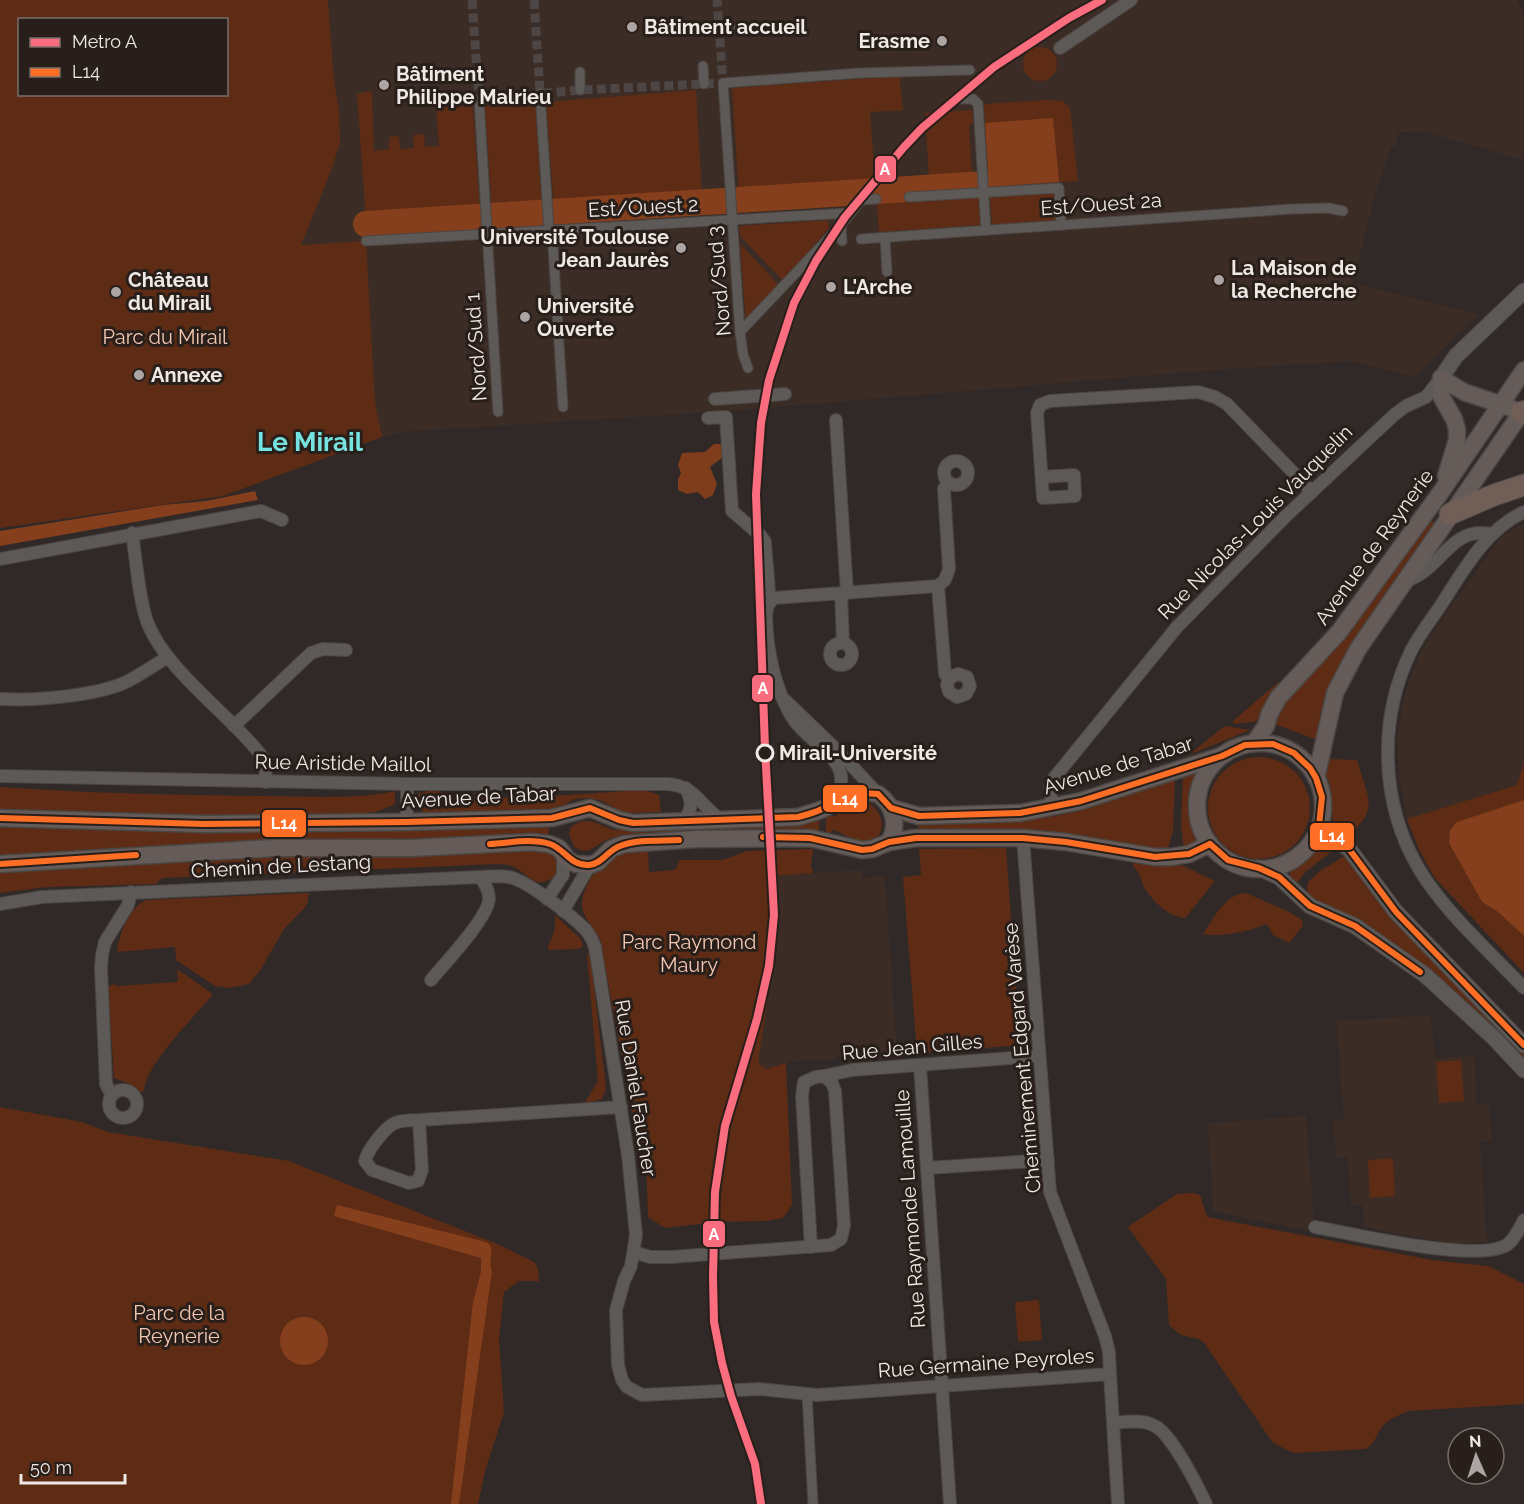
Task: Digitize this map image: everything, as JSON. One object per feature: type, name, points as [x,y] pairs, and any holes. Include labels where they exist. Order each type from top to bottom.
[{"type":"highway","points":[[1450,514],[1524,485]]},
{"type":"main road","name":"Avenue de Reynerie","points":[[1254,743],[1266,726],[1278,698],[1339,632],[1441,492],[1524,370]]},
{"type":"main road","points":[[1316,778],[1335,693],[1358,649],[1523,411],[1464,392],[1441,378]]},
{"type":"main road","points":[[1441,378],[1441,396],[1454,419],[1457,440],[1441,492]]},
{"type":"main road","points":[[1254,743],[1273,744],[1294,753],[1310,768],[1322,797],[1322,816],[1310,843],[1296,857],[1278,865],[1259,868],[1228,860],[1210,844],[1200,827],[1197,797],[1208,770],[1222,756],[1237,747],[1254,743]]},
{"type":"main road","name":"Avenue de Tabar","points":[[891,808],[919,816],[1020,813],[1052,808],[1222,756]]},
{"type":"main road","name":"Avenue de Tabar","points":[[0,818],[204,824],[407,822],[552,818],[590,808],[633,823],[798,817],[822,810],[855,793],[878,794]]},
{"type":"main road","points":[[878,794],[891,808],[895,824],[889,842]]},
{"type":"main road","points":[[561,852],[556,838],[558,827],[563,818],[570,813]]},
{"type":"main road","points":[[0,864],[273,848],[412,848],[532,842],[549,844],[576,864],[590,865],[598,862],[617,846],[705,838],[810,838],[862,850],[872,849],[889,842],[916,838],[1023,838],[1066,842],[1155,857],[1189,854],[1210,844]]},
{"type":"street","points":[[1060,48],[1131,0]]},
{"type":"street","points":[[719,30],[777,27]]},
{"type":"street","points":[[703,66],[704,84]]},
{"type":"street","name":"Nord/Sud 3","points":[[748,368],[743,354],[740,332],[723,83],[860,73],[970,70]]},
{"type":"street","points":[[580,72],[580,90]]},
{"type":"street","points":[[540,93],[563,408]]},
{"type":"street","points":[[960,99],[973,99],[978,104],[986,192],[986,230]]},
{"type":"street","name":"Nord/Sud 1","points":[[479,100],[498,412]]},
{"type":"street","points":[[909,197],[1059,188],[1061,225]]},
{"type":"street","points":[[740,332],[841,225],[861,200],[876,199]]},
{"type":"street","name":"Est/Ouest 2a","points":[[861,239],[1292,209],[1328,208],[1343,211]]},
{"type":"street","name":"Est/Ouest 2","points":[[366,241],[456,240],[487,234],[732,217],[850,213]]},
{"type":"street","points":[[841,225],[842,241]]},
{"type":"street","points":[[885,238],[887,272]]},
{"type":"street","name":"Rue Nicolas-Louis Vauquelin","points":[[1052,808],[1050,787],[1054,778],[1178,627],[1286,516],[1394,415],[1406,406],[1426,397],[1456,356],[1524,291]]},
{"type":"street","points":[[1042,477],[1037,412],[1040,405],[1050,401],[1198,392],[1215,397],[1227,404],[1312,492]]},
{"type":"street","points":[[715,399],[785,394]]},
{"type":"street","points":[[708,418],[726,417],[732,511],[765,542],[768,605],[766,613],[773,675],[788,711],[796,723],[841,770],[843,784],[835,803]]},
{"type":"street","points":[[836,420],[844,594],[843,643]]},
{"type":"street","points":[[768,605],[774,598],[938,586],[945,580],[949,569],[944,489],[948,482]]},
{"type":"street","points":[[0,559],[261,511],[282,520]]},
{"type":"street","points":[[1524,512],[1503,523],[1491,534],[1412,649],[1397,687],[1388,732],[1388,767],[1396,814],[1401,833],[1419,870],[1466,928],[1524,987]]},
{"type":"street","points":[[1406,581],[1418,577],[1452,544],[1466,535],[1475,532],[1491,534]]},
{"type":"street","points":[[132,533],[147,622],[168,657],[261,755],[265,762],[266,782]]},
{"type":"street","points":[[938,586],[945,674],[949,678]]},
{"type":"street","points":[[234,726],[311,653],[322,649],[346,650]]},
{"type":"street","points":[[0,699],[33,700],[110,688],[127,681],[168,657]]},
{"type":"street","points":[[784,699],[838,751],[878,794]]},
{"type":"street","name":"Rue Aristide Maillol","points":[[0,776],[406,784],[677,784],[686,788]]},
{"type":"street","points":[[406,784],[407,822]]},
{"type":"street","points":[[686,788],[697,795],[708,811],[720,819]]},
{"type":"street","points":[[684,820],[692,810],[692,803],[686,788]]},
{"type":"street","points":[[1319,826],[1349,849],[1396,912],[1524,1045]]},
{"type":"street","name":"Cheminement Edgard Varèse","points":[[1023,838],[1050,1192],[1105,1336],[1109,1352],[1110,1374]]},
{"type":"street","points":[[556,905],[563,876],[561,852]]},
{"type":"street","points":[[556,905],[590,865]]},
{"type":"street","points":[[1259,868],[1279,877],[1310,906],[1355,926],[1425,975],[1479,1024],[1524,1070]]},
{"type":"street","points":[[431,980],[483,915],[489,897],[487,888],[480,877]]},
{"type":"street","name":"Chemin de Lestang","points":[[0,904],[42,897],[131,892],[509,877],[528,886],[556,905]]},
{"type":"street","points":[[111,1094],[106,1084],[101,963],[105,942],[128,905],[131,892]]},
{"type":"street","name":"Rue Daniel Faucher","points":[[556,905],[587,932],[595,947],[621,1107],[635,1220],[634,1252],[624,1281]]},
{"type":"street","name":"Rue Jean Gilles","points":[[811,1247],[802,1096],[804,1082],[816,1077],[852,1070],[1039,1056]]},
{"type":"street","name":"Rue Raymonde Lamouille","points":[[920,1066],[950,1504]]},
{"type":"street","name":"Rue Jean Gilles","points":[[634,1252],[650,1257],[671,1257],[831,1245],[841,1239],[843,1226],[835,1091],[832,1083],[824,1076]]},
{"type":"street","points":[[419,1120],[422,1170],[418,1181],[409,1184],[367,1166],[366,1155],[392,1124],[400,1121],[621,1107]]},
{"type":"street","points":[[927,1168],[1048,1160]]},
{"type":"street","points":[[1315,1227],[1450,1250],[1496,1249],[1507,1245],[1513,1239],[1524,1220]]},
{"type":"street","name":"Rue Germaine Peyroles","points":[[624,1281],[615,1319],[618,1365],[622,1380],[634,1393],[642,1395],[759,1389],[817,1395],[1110,1374],[1119,1504]]},
{"type":"street","points":[[807,1394],[813,1504]]},
{"type":"street","points":[[1113,1423],[1137,1422],[1155,1426],[1179,1452],[1206,1504]]},
{"type":"shaded area","name":"Université Toulouse Jean Jaurès","points":[[0,0],[1517,0],[1524,14],[1524,160],[1428,133],[1399,132],[1396,146],[1391,146],[1375,195],[1353,283],[1480,314],[1414,377],[1350,361],[1216,370],[730,411],[402,432],[382,437],[223,496],[0,528]]},
{"type":"shaded area","points":[[1053,118],[1059,182],[989,187],[985,123]]},
{"type":"shaded area","points":[[714,444],[722,444],[723,457],[710,467],[717,484],[713,495],[705,499],[698,492],[687,494],[678,490],[678,479],[681,473],[678,465],[682,453],[705,452]]},
{"type":"shaded area","points":[[255,491],[258,500],[0,546],[0,531],[163,505],[206,501]]},
{"type":"shaded area","points":[[1524,523],[1524,762],[1517,785],[1407,819],[1399,779],[1397,741],[1402,707],[1410,677],[1424,647],[1439,623],[1500,538]]},
{"type":"shaded area","points":[[1524,800],[1524,936],[1498,912],[1482,902],[1449,843],[1450,830],[1457,822]]},
{"type":"shaded area","points":[[861,870],[862,878],[885,876],[897,1052],[789,1062],[769,1069],[761,1067],[759,1056],[777,938],[774,875]]},
{"type":"shaded area","points":[[1431,1015],[1435,1058],[1474,1055],[1477,1104],[1489,1104],[1492,1141],[1480,1142],[1487,1242],[1452,1244],[1364,1227],[1362,1205],[1351,1206],[1348,1157],[1336,1158],[1333,1121],[1344,1119],[1336,1021]]},
{"type":"shaded area","points":[[1306,1116],[1315,1232],[1213,1211],[1208,1123]]},
{"type":"shaded area","points":[[337,1205],[486,1242],[491,1248],[492,1271],[459,1504],[451,1504],[473,1302],[481,1272],[481,1258],[334,1216]]},
{"type":"shaded area","points":[[299,1317],[309,1317],[324,1327],[328,1341],[327,1350],[318,1361],[309,1365],[299,1365],[284,1355],[280,1346],[280,1336],[290,1321]]},
{"type":"green space","name":"Parc du Mirail","points":[[0,0],[328,0],[334,82],[339,109],[340,143],[301,245],[366,241],[375,402],[382,437],[223,496],[0,528]]},
{"type":"green space","points":[[1040,47],[1052,52],[1057,64],[1052,76],[1040,81],[1028,76],[1023,64],[1028,52]]},
{"type":"green space","points":[[901,74],[903,110],[870,112],[876,194],[857,195],[849,205],[740,211],[732,88]]},
{"type":"green space","points":[[696,90],[703,214],[555,223],[546,102]]},
{"type":"green space","points":[[369,91],[372,93],[374,151],[389,149],[389,137],[399,136],[400,149],[414,148],[413,135],[424,134],[425,147],[439,146],[436,108],[473,106],[481,228],[367,235],[357,94]]},
{"type":"green space","points":[[1063,101],[1070,108],[1078,181],[989,187],[984,104]]},
{"type":"green space","points":[[535,103],[543,224],[493,228],[485,106]]},
{"type":"green space","points":[[972,110],[973,124],[969,124],[972,177],[929,179],[925,113]]},
{"type":"green space","points":[[1054,193],[1056,221],[992,225],[990,196]]},
{"type":"green space","points":[[982,196],[983,225],[879,232],[877,204]]},
{"type":"green space","points":[[828,220],[829,228],[783,281],[740,236],[739,226]]},
{"type":"green space","points":[[740,244],[779,285],[746,322]]},
{"type":"green space","points":[[1430,519],[1435,523],[1428,537],[1329,688],[1322,711],[1318,740],[1274,724],[1284,702],[1340,644]]},
{"type":"green space","points":[[1287,679],[1266,703],[1259,721],[1234,724],[1233,721],[1276,684]]},
{"type":"green space","points":[[1225,726],[1251,730],[1188,755]]},
{"type":"green space","points":[[1259,757],[1278,761],[1295,772],[1306,789],[1310,808],[1306,827],[1295,844],[1278,855],[1259,859],[1240,855],[1223,844],[1212,827],[1208,808],[1212,789],[1223,772],[1240,761]]},
{"type":"green space","points":[[1328,759],[1357,760],[1367,793],[1368,810],[1358,826],[1347,836],[1333,827],[1329,782],[1323,771]]},
{"type":"green space","points":[[1524,762],[1524,800],[1450,830],[1449,842],[1482,902],[1498,912],[1524,936],[1524,973],[1434,877],[1407,819],[1517,785]]},
{"type":"green space","points":[[1197,771],[1190,806],[1199,843],[1184,847],[1181,827],[1183,775]]},
{"type":"green space","points":[[1175,778],[1173,830],[1168,849],[1156,851],[919,833],[918,820],[994,821],[1032,819],[1070,813],[1097,806]]},
{"type":"green space","points":[[0,787],[65,791],[311,797],[364,796],[395,791],[395,804],[379,811],[361,814],[229,816],[0,809]]},
{"type":"green space","points":[[431,790],[484,797],[510,797],[645,790],[659,795],[661,812],[623,813],[602,801],[588,798],[575,799],[553,811],[425,813],[415,802],[418,794]]},
{"type":"green space","points":[[865,802],[873,806],[881,818],[882,825],[878,837],[872,841],[861,842],[834,830],[826,836],[826,816],[828,814],[834,817],[854,803]]},
{"type":"green space","points":[[819,816],[819,834],[745,830],[621,836],[608,839],[587,851],[574,847],[569,834],[571,827],[576,823],[587,821],[613,830]]},
{"type":"green space","points":[[0,823],[549,827],[548,837],[208,843],[0,855]]},
{"type":"green space","points":[[1326,841],[1336,848],[1305,872],[1296,884],[1290,878],[1290,871],[1304,863],[1321,843]]},
{"type":"green space","points":[[514,848],[550,852],[558,859],[558,874],[542,882],[531,879],[515,867],[491,864],[162,878],[156,884],[47,887],[0,893],[0,873],[220,859],[441,853]]},
{"type":"green space","points":[[1006,848],[1020,1045],[917,1053],[903,877],[921,875],[919,849]]},
{"type":"green space","name":"Parc Raymond Maury","points":[[813,849],[811,865],[813,873],[774,876],[777,938],[759,1056],[759,1064],[766,1069],[786,1063],[792,1205],[783,1218],[665,1228],[648,1217],[646,1161],[639,1150],[600,939],[582,907],[586,887],[598,870],[609,864],[619,853],[627,851],[648,852],[649,872],[675,870],[680,860],[723,860],[747,851]]},
{"type":"green space","points":[[1346,855],[1389,911],[1524,1052],[1524,1066],[1479,1020],[1307,896],[1308,882],[1320,871]]},
{"type":"green space","points":[[1135,860],[1179,864],[1215,881],[1185,918],[1179,917],[1156,903],[1147,892],[1133,866]]},
{"type":"green space","points":[[309,893],[307,905],[284,929],[261,969],[249,984],[229,988],[215,986],[176,960],[175,947],[117,952],[126,922],[134,909],[146,900]]},
{"type":"green space","points":[[1246,893],[1302,920],[1303,926],[1289,943],[1273,935],[1267,924],[1235,933],[1203,934],[1226,902],[1239,894]]},
{"type":"green space","points":[[555,915],[581,939],[583,947],[549,950],[548,946],[555,928]]},
{"type":"green space","points":[[590,953],[606,1088],[602,1099],[584,1104],[598,1081],[587,954]]},
{"type":"green space","points":[[177,969],[213,994],[162,1054],[153,1067],[144,1091],[141,1092],[130,1084],[114,1078],[108,986],[178,982]]},
{"type":"green space","points":[[1461,1060],[1464,1101],[1439,1103],[1436,1062]]},
{"type":"green space","name":"Parc de la Reynerie","points":[[0,1107],[82,1122],[108,1132],[289,1161],[495,1243],[534,1262],[538,1268],[539,1281],[519,1281],[504,1292],[499,1339],[504,1412],[485,1471],[478,1504],[0,1504]]},
{"type":"green space","points":[[1393,1158],[1395,1196],[1370,1198],[1368,1160]]},
{"type":"green space","points":[[1177,1194],[1200,1195],[1207,1217],[1432,1260],[1488,1266],[1524,1284],[1524,1404],[1408,1411],[1385,1424],[1366,1449],[1294,1453],[1273,1443],[1204,1343],[1199,1339],[1181,1335],[1169,1325],[1166,1279],[1128,1227]]},
{"type":"green space","points":[[1039,1300],[1042,1340],[1018,1342],[1015,1302]]},
{"type":"waterway","points":[[366,224],[985,184]]},
{"type":"tunnel","points":[[472,0],[479,100]]},
{"type":"tunnel","points":[[534,0],[540,93]]},
{"type":"tunnel","points":[[449,102],[580,90],[723,83],[717,0]]},
{"type":"metro line","name":"A","points":[[761,1504],[755,1464],[722,1363],[714,1322],[713,1277],[715,1192],[725,1126],[757,1019],[769,966],[774,915],[765,748],[756,494],[761,423],[769,380],[794,303],[816,261],[845,217],[904,147],[922,128],[994,67],[1069,18],[1102,0]]},
{"type":"transit line","name":"L14","points":[[0,818],[204,824],[407,822],[552,818],[590,808],[633,823],[798,817],[816,812],[849,797],[870,793],[878,794],[891,808],[919,816],[1020,813],[1081,801],[1222,756],[1245,745],[1273,744],[1294,753],[1310,768],[1316,778],[1322,797],[1319,826],[1349,849],[1396,912],[1524,1045]]},
{"type":"transit line","name":"L14","points":[[763,837],[810,838],[862,850],[872,849],[889,842],[916,838],[1023,838],[1066,842],[1155,857],[1189,854],[1210,844]]},
{"type":"transit line","name":"L14","points":[[490,844],[543,842],[555,846],[577,863],[589,865],[598,862],[616,848],[627,844],[642,841],[679,840]]},
{"type":"transit line","name":"L14","points":[[1210,844],[1228,860],[1259,868],[1279,877],[1310,906],[1355,926],[1420,972]]},
{"type":"transit line","name":"L14","points":[[0,864],[136,855]]},
{"type":"place","name":"Bâtiment accueil","points":[[632,27]]},
{"type":"place","name":"Erasme","points":[[942,41]]},
{"type":"place","name":"Bâtiment Philippe Malrieu","points":[[384,85]]},
{"type":"place","name":"Université Toulouse Jean Jaurès","points":[[681,248]]},
{"type":"place","name":"La Maison de la Recherche","points":[[1219,280]]},
{"type":"place","name":"L'Arche","points":[[831,287]]},
{"type":"place","name":"Château du Mirail","points":[[116,292]]},
{"type":"place","name":"Université Ouverte","points":[[525,317]]},
{"type":"place","name":"Annexe","points":[[139,375]]},
{"type":"place","name":"Mirail-Université","points":[[765,753]]},
{"type":"district","name":"Le Mirail","points":[[310,442]]}]
